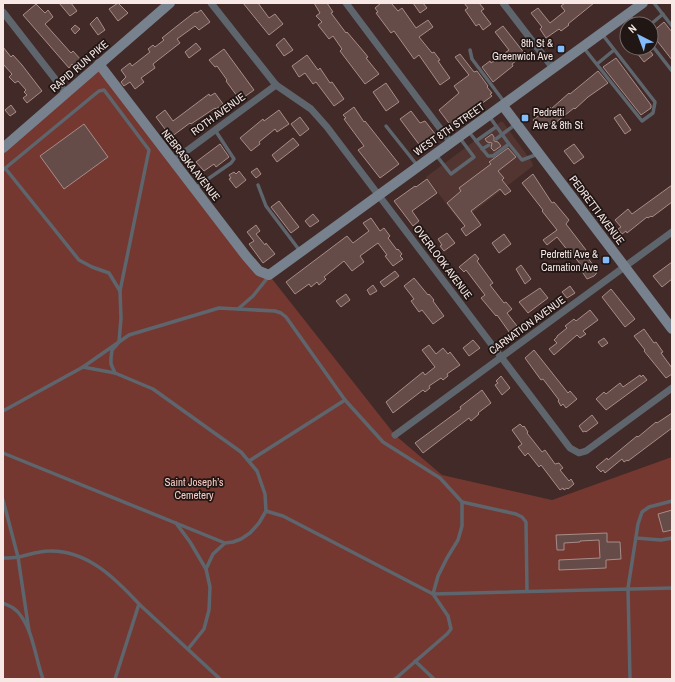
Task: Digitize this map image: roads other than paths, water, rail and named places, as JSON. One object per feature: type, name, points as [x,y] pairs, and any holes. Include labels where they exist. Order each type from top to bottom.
[{"type":"street","name":"RAPID RUN PIKE","points":[[3,148],[170,3]]},
{"type":"street","name":"OVERLOOK AVENUE","points":[[211,3],[276,86],[311,109],[378,194],[570,448],[579,453],[586,451],[672,388]]},
{"type":"street","points":[[346,3],[455,140]]},
{"type":"street","points":[[503,3],[553,68]]},
{"type":"street","name":"WEST 8TH STREET","points":[[269,275],[378,194],[489,116],[628,14],[639,4]]},
{"type":"street","points":[[3,12],[66,93]]},
{"type":"street","name":"NEBRASKA AVENUE","points":[[99,64],[255,267],[264,274],[269,275]]},
{"type":"street","name":"ROTH AVENUE","points":[[173,161],[276,86]]},
{"type":"street","name":"PEDRETTI AVENUE","points":[[504,105],[516,124],[672,329]]},
{"type":"street","name":"CARNATION AVENUE","points":[[394,435],[672,232]]},
{"type":"lane","points":[[654,3],[672,26]]},
{"type":"lane","points":[[659,17],[663,14]]},
{"type":"lane","points":[[583,47],[642,121],[654,113],[655,102],[601,33]]},
{"type":"lane","points":[[470,50],[472,59],[504,105]]},
{"type":"lane","points":[[597,64],[614,50]]},
{"type":"lane","points":[[659,55],[672,72]]},
{"type":"lane","points":[[115,373],[111,364],[111,358],[112,350],[119,342],[121,318],[120,291],[149,150],[104,90],[99,91],[4,169],[79,260],[109,273],[120,291]]},
{"type":"lane","points":[[489,116],[522,160],[539,153]]},
{"type":"lane","points":[[496,139],[516,124]]},
{"type":"lane","points":[[386,126],[418,166]]},
{"type":"lane","points":[[476,141],[496,127]]},
{"type":"lane","points":[[194,189],[231,163],[234,159],[215,130]]},
{"type":"lane","points":[[468,131],[488,156],[493,156],[509,144]]},
{"type":"lane","points":[[436,154],[451,174],[474,157],[455,140]]},
{"type":"lane","points":[[482,150],[489,145]]},
{"type":"lane","points":[[258,185],[266,206],[301,252]]},
{"type":"lane","points":[[238,309],[253,296],[269,275]]},
{"type":"lane","points":[[3,411],[83,366],[128,335],[219,308],[275,311],[281,313],[286,317],[345,400],[383,442],[440,478],[462,502],[522,516],[526,522],[527,590]]},
{"type":"lane","points":[[3,453],[224,543],[241,539],[250,533],[259,523],[266,511],[265,494],[257,471],[241,452],[153,388],[115,373],[83,366]]},
{"type":"lane","points":[[249,461],[345,400]]},
{"type":"lane","points":[[3,500],[18,557],[29,631],[43,679]]},
{"type":"lane","points":[[630,679],[628,588],[638,524],[642,512],[649,507],[672,501]]},
{"type":"lane","points":[[433,594],[438,576],[458,540],[462,526],[462,502]]},
{"type":"lane","points":[[266,511],[283,516],[433,594],[448,616],[451,629],[395,679]]},
{"type":"lane","points":[[175,522],[190,542],[206,569],[210,587],[209,610],[204,629],[188,649]]},
{"type":"lane","points":[[636,538],[661,540],[672,538]]},
{"type":"lane","points":[[206,569],[213,554],[224,543]]},
{"type":"lane","points":[[3,558],[18,557],[48,550],[69,552],[94,563],[128,592],[220,679]]},
{"type":"lane","points":[[433,594],[527,590],[672,588]]},
{"type":"lane","points":[[3,603],[13,608],[21,615],[29,631]]},
{"type":"lane","points":[[115,679],[139,604]]},
{"type":"lane","points":[[415,661],[434,679]]},
{"type":"place","name":"8th St & Greenwich Ave","points":[[561,49]]},
{"type":"place","name":"Pedretti Ave & 8th St","points":[[525,118]]},
{"type":"place","name":"Pedretti Ave & Carnation Ave","points":[[606,260]]},
{"type":"park label","name":"Saint Joseph’s Cemetery","points":[[194,488]]}]
